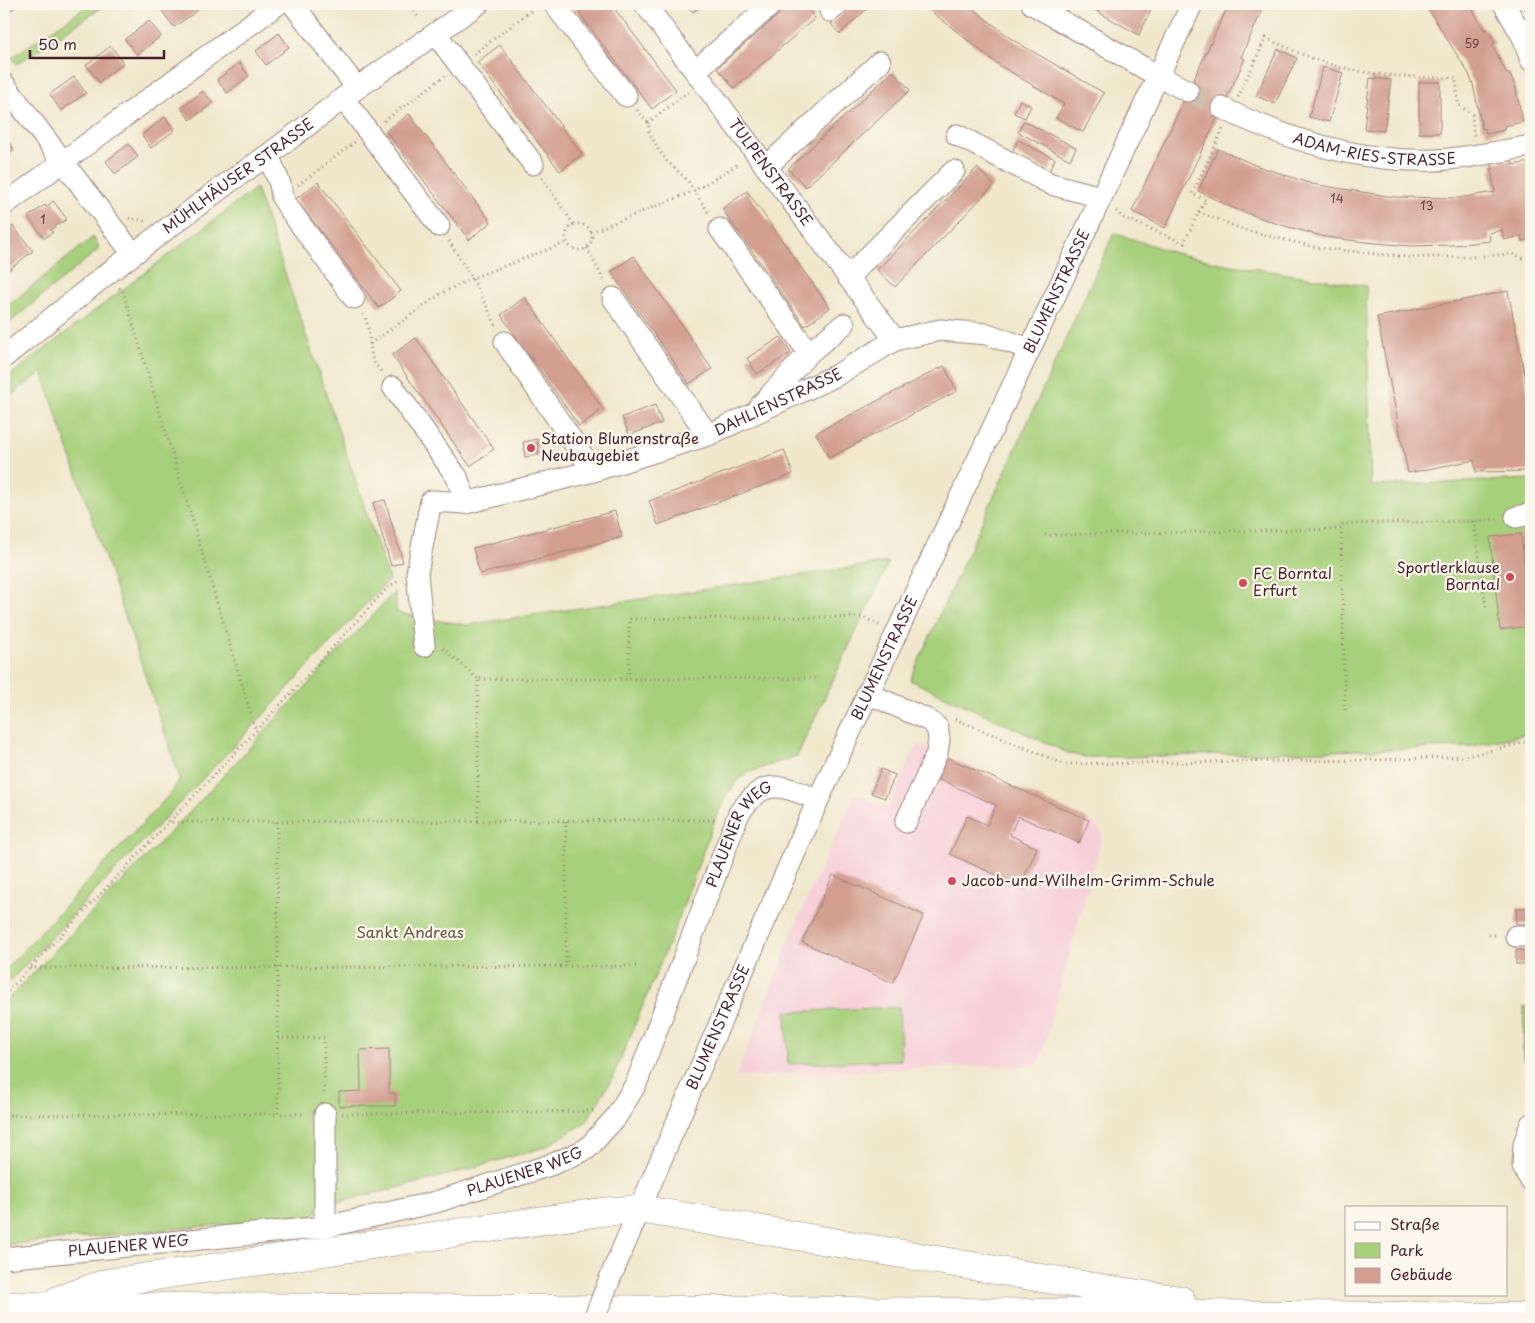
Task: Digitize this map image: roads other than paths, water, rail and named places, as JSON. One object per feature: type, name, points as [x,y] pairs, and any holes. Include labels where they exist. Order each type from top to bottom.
[{"type":"highway","points":[[40,1307],[107,1283],[600,1212],[640,1209],[1103,1288],[1206,1303],[1249,1314]]},
{"type":"highway","points":[[4,1306],[598,1314],[1249,1314],[1531,1318]]},
{"type":"street","points":[[4,205],[278,4]]},
{"type":"street","points":[[293,4],[350,93],[369,132],[439,226]]},
{"type":"street","name":"MÜHLHÄUSER STRASSE","points":[[4,357],[103,277],[229,182],[350,93],[478,4]]},
{"type":"street","points":[[554,4],[626,96]]},
{"type":"street","name":"TULPENSTRASSE","points":[[645,4],[895,340]]},
{"type":"street","points":[[699,76],[772,4]]},
{"type":"street","points":[[1032,4],[1158,76],[1188,91]]},
{"type":"street","name":"BLUMENSTRASSE","points":[[598,1314],[611,1276],[818,800],[1192,4]]},
{"type":"street","points":[[1504,4],[1523,37],[1531,60]]},
{"type":"street","points":[[436,34],[533,164]]},
{"type":"street","points":[[761,160],[880,62]]},
{"type":"street","points":[[4,84],[133,254]]},
{"type":"street","name":"ADAM-RIES-STRASSE","points":[[1222,108],[1302,141],[1374,156],[1413,160],[1437,160],[1531,146]]},
{"type":"street","points":[[957,135],[1051,184],[1101,197]]},
{"type":"street","points":[[268,155],[280,184],[282,197],[354,298]]},
{"type":"street","points":[[848,277],[954,171]]},
{"type":"street","points":[[720,229],[809,353]]},
{"type":"street","points":[[613,298],[708,435]]},
{"type":"street","points":[[752,414],[809,353],[844,324]]},
{"type":"street","name":"DAHLIENSTRASSE","points":[[433,647],[417,572],[431,502],[466,503],[593,472],[708,435],[838,375],[895,340],[940,330],[987,334],[1029,349]]},
{"type":"street","points":[[505,342],[593,472]]},
{"type":"street","points":[[393,387],[457,477],[466,503]]},
{"type":"street","points":[[867,693],[928,720],[937,727],[939,739],[937,753],[906,822]]},
{"type":"street","name":"PLAUENER WEG","points":[[4,1258],[325,1227],[436,1202],[552,1164],[587,1149],[616,1117],[636,1084],[739,812],[756,793],[772,786],[794,790],[818,800]]},
{"type":"street","points":[[324,1114],[325,1227]]},
{"type":"street","points":[[1531,1124],[1524,1144],[1523,1167],[1531,1182]]},
{"type":"tunnel","points":[[1188,91],[1222,108]]},
{"type":"place","name":"Station Blumenstraße Neubaugebiet","points":[[531,448]]},
{"type":"place","name":"Sportlerklause Borntal","points":[[1510,577]]},
{"type":"place","name":"FC Borntal Erfurt","points":[[1243,583]]},
{"type":"place","name":"Jacob-und-Wilhelm-Grimm-Schule","points":[[952,881]]},
{"type":"park label","name":"Sankt Andreas","points":[[410,933]]}]
